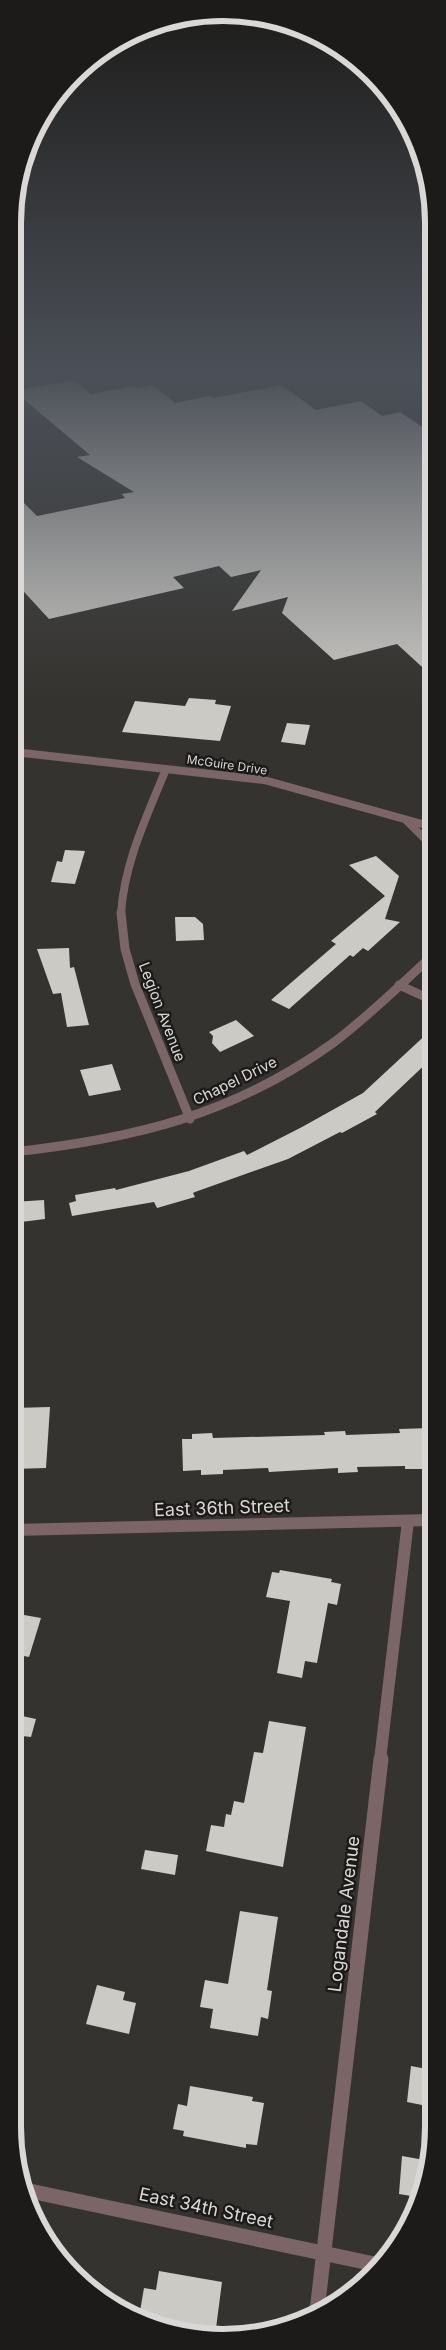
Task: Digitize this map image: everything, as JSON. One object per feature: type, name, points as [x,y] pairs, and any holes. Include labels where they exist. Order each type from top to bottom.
[{"type":"street","name":"McGuire Drive","points":[[21,753],[264,780],[425,824]]},
{"type":"street","name":"Legion Avenue","points":[[166,769],[129,866],[122,897],[122,924],[126,954],[134,983],[190,1119]]},
{"type":"street","points":[[406,820],[425,838]]},
{"type":"street","name":"Chapel Drive","points":[[21,1151],[111,1140],[190,1119],[232,1102],[301,1064],[334,1042],[425,961]]},
{"type":"street","points":[[399,984],[425,997]]},
{"type":"street","name":"East 36th Street","points":[[21,1530],[425,1520]]},
{"type":"street","name":"Logandale Avenue","points":[[318,2305],[408,1521]]},
{"type":"street","name":"East 34th Street","points":[[32,2191],[372,2263]]},
{"type":"building","points":[[124,486],[425,486],[425,670],[397,644],[334,660],[282,613],[288,597],[232,611],[261,570],[231,577],[219,566],[173,577],[184,588],[49,619],[21,589],[21,500],[37,516],[125,498],[122,494],[134,492]]},
{"type":"building","points":[[189,698],[216,700],[215,704],[231,706],[220,741],[122,732],[135,701],[185,706]]},
{"type":"building","points":[[287,723],[310,725],[305,745],[281,742]]},
{"type":"building","points":[[65,850],[85,851],[75,884],[51,882],[57,861],[62,862]]},
{"type":"building","points":[[376,856],[399,876],[385,919],[400,922],[368,951],[363,948],[353,957],[350,955],[289,1009],[271,1000],[336,944],[331,941],[385,896],[349,865]]},
{"type":"building","points":[[175,917],[195,917],[203,924],[204,940],[176,941]]},
{"type":"building","points":[[69,948],[70,968],[74,967],[89,1025],[67,1027],[61,993],[53,994],[37,949]]},
{"type":"building","points":[[236,1020],[254,1036],[220,1052],[212,1043],[213,1036],[209,1032]]},
{"type":"building","points":[[425,1035],[425,1065],[375,1112],[377,1114],[342,1133],[340,1132],[288,1159],[195,1192],[193,1193],[195,1197],[157,1208],[154,1202],[72,1216],[69,1203],[76,1201],[75,1195],[115,1188],[116,1190],[189,1171],[244,1151],[247,1155],[363,1093]]},
{"type":"building","points":[[112,1064],[121,1090],[89,1096],[80,1070]]},
{"type":"building","points":[[44,1200],[45,1219],[21,1222],[21,1201]]},
{"type":"building","points":[[50,1407],[46,1468],[21,1469],[21,1408]]},
{"type":"building","points":[[425,1428],[424,1469],[405,1469],[405,1466],[357,1467],[358,1472],[338,1473],[338,1468],[269,1472],[268,1468],[223,1470],[223,1474],[201,1475],[201,1470],[183,1471],[182,1439],[192,1439],[192,1434],[212,1433],[213,1438],[325,1435],[324,1432],[345,1431],[346,1435],[400,1433],[399,1429]]},
{"type":"building","points":[[280,1570],[332,1579],[331,1582],[341,1584],[337,1605],[328,1603],[317,1663],[305,1661],[302,1678],[277,1673],[290,1601],[266,1597],[272,1572],[279,1573]]},
{"type":"building","points":[[21,1614],[41,1618],[29,1657],[21,1656]]},
{"type":"building","points":[[21,1716],[36,1719],[31,1737],[21,1736]]},
{"type":"building","points":[[269,1721],[306,1727],[283,1867],[206,1851],[211,1825],[224,1827],[226,1814],[231,1815],[234,1801],[244,1803],[254,1752],[263,1753]]},
{"type":"building","points":[[145,1850],[178,1855],[175,1875],[141,1869]]},
{"type":"building","points":[[240,1911],[278,1917],[267,1990],[272,1991],[268,2019],[261,2017],[258,2036],[210,2028],[213,2009],[200,2007],[205,1980],[228,1984]]},
{"type":"building","points":[[97,1985],[125,1992],[123,2000],[136,2003],[129,2034],[86,2024]]},
{"type":"building","points":[[411,2066],[425,2069],[425,2106],[407,2102]]},
{"type":"building","points":[[190,2086],[253,2097],[252,2101],[264,2103],[257,2145],[246,2144],[246,2148],[183,2136],[184,2131],[173,2129],[178,2104],[187,2106]]},
{"type":"building","points":[[402,2156],[422,2160],[412,2196],[399,2194]]},
{"type":"building","points":[[159,2271],[222,2282],[216,2328],[171,2322],[140,2311],[144,2288],[156,2290]]}]
